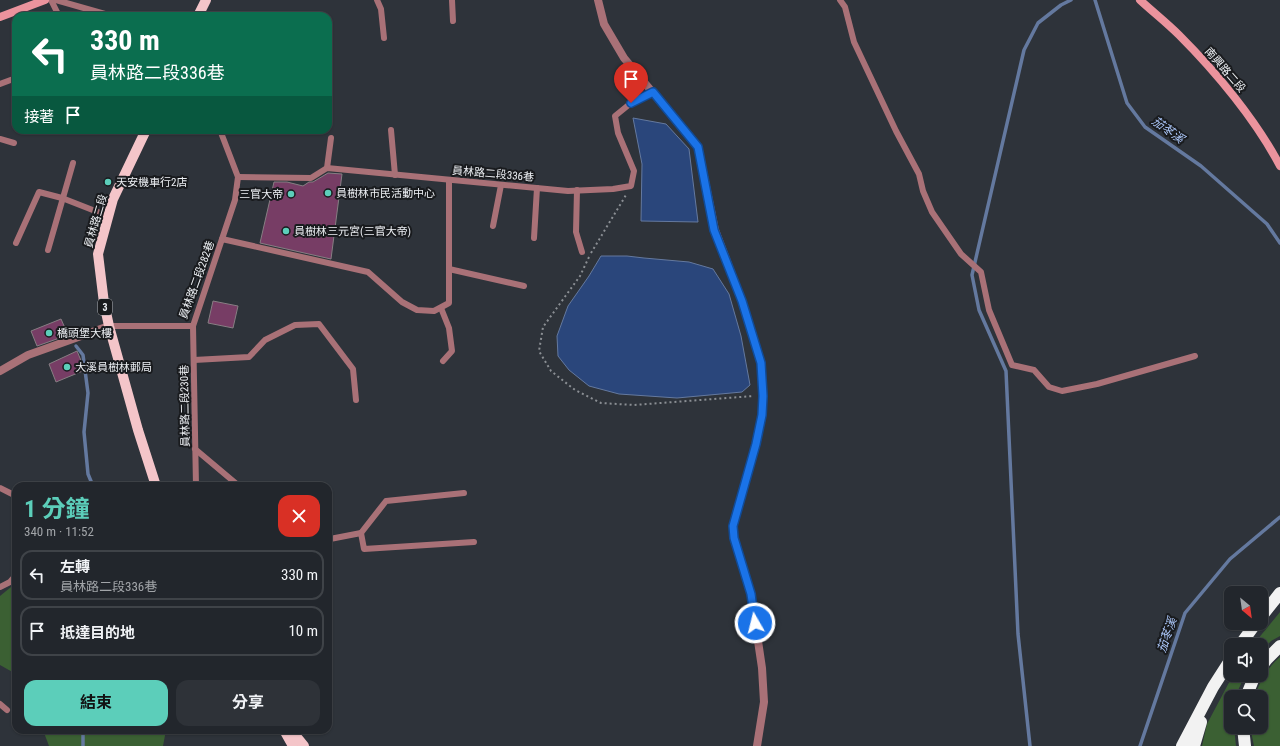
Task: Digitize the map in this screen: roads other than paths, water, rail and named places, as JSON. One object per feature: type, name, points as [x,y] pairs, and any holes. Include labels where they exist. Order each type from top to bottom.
[{"type":"highway","points":[[1268,608],[1280,593]]},
{"type":"highway","points":[[1268,657],[1280,646]]},
{"type":"highway","points":[[1182,746],[1213,687],[1224,670]]},
{"type":"highway","points":[[1194,746],[1213,687]]},
{"type":"highway","points":[[1244,734],[1245,746]]},
{"type":"main road","points":[[200,12],[206,0]]},
{"type":"main road","name":"員林路二段","points":[[144,134],[113,199],[98,254],[104,303],[109,326],[138,430],[155,482]]},
{"type":"main road","points":[[286,734],[293,746]]},
{"type":"main road","points":[[294,734],[304,746]]},
{"type":"street","points":[[13,12],[45,0]]},
{"type":"street","points":[[598,0],[604,24],[624,58],[698,147],[714,230],[742,301],[761,363],[763,396],[762,415],[756,444],[733,526],[734,538],[751,594],[762,668],[764,702],[758,746]]},
{"type":"street","name":"南興路二段","points":[[1140,0],[1179,35],[1232,94],[1273,153],[1280,166]]},
{"type":"street","points":[[0,17],[12,12]]},
{"type":"street","points":[[0,371],[28,355],[109,326]]},
{"type":"lane","points":[[51,0],[57,12]]},
{"type":"lane","points":[[56,0],[98,12]]},
{"type":"lane","points":[[377,0],[381,9],[384,38]]},
{"type":"lane","points":[[452,0],[453,21]]},
{"type":"lane","points":[[840,0],[845,7],[854,42],[896,131],[919,174],[923,190],[932,212],[961,254],[981,272],[989,310],[1012,364],[1034,370],[1049,387],[1062,392],[1097,384],[1195,356]]},
{"type":"lane","points":[[0,84],[12,80]]},
{"type":"lane","name":"員林路二段336巷","points":[[327,168],[537,188],[577,190],[613,189],[631,186],[634,171],[618,133],[615,116],[631,103],[653,92]]},
{"type":"lane","points":[[391,130],[395,174]]},
{"type":"lane","points":[[222,134],[238,177],[235,200],[222,239]]},
{"type":"lane","points":[[238,177],[311,178],[327,168],[331,138]]},
{"type":"lane","points":[[0,139],[14,142]]},
{"type":"lane","points":[[48,250],[73,163]]},
{"type":"lane","points":[[443,361],[452,351],[449,328],[441,308],[449,303],[449,180]]},
{"type":"lane","points":[[494,226],[501,185]]},
{"type":"lane","points":[[534,238],[537,188]]},
{"type":"lane","points":[[577,190],[576,232],[582,252]]},
{"type":"lane","points":[[16,243],[39,192],[62,198],[108,216]]},
{"type":"lane","name":"員林路二段282巷","points":[[109,326],[193,326],[222,239],[368,272],[402,302],[416,310],[434,311],[441,308]]},
{"type":"lane","points":[[449,269],[524,286]]},
{"type":"lane","points":[[194,360],[248,357],[265,340],[295,325],[319,324],[353,369],[356,400]]},
{"type":"lane","name":"員林路二段230巷","points":[[193,326],[196,482]]},
{"type":"lane","points":[[195,449],[234,482]]},
{"type":"lane","points":[[0,488],[12,494]]},
{"type":"lane","points":[[332,539],[361,533],[386,501],[464,493]]},
{"type":"lane","points":[[361,533],[364,549],[474,542]]},
{"type":"lane","points":[[0,587],[12,580]]},
{"type":"lane","points":[[0,704],[7,710]]},
{"type":"water","points":[[633,118],[666,124],[689,149],[698,222],[641,221],[642,164]]},
{"type":"water","points":[[601,256],[627,256],[689,262],[713,269],[729,294],[741,336],[750,385],[742,392],[677,398],[619,394],[589,386],[569,370],[558,356],[557,336],[568,306]]},
{"type":"waterway","points":[[1030,746],[1018,634],[1006,371],[979,310],[972,275],[1024,50],[1038,23],[1061,5],[1071,0]]},
{"type":"waterway","name":"茄苳溪","points":[[1095,0],[1127,103],[1145,127],[1201,166],[1267,224],[1280,243]]},
{"type":"waterway","points":[[76,346],[83,355],[88,393],[84,432],[88,474],[91,482]]},
{"type":"waterway","name":"茄苳溪","points":[[1140,746],[1185,613],[1230,559],[1280,517]]},
{"type":"waterway","points":[[83,734],[83,746]]},
{"type":"place","name":"天安機車行2店","points":[[108,182]]},
{"type":"place","name":"員樹林市民活動中心","points":[[328,193]]},
{"type":"place","name":"三官大帝","points":[[291,194]]},
{"type":"place","name":"員樹林三元宮(三官大帝)","points":[[286,231]]},
{"type":"place","name":"橋頭堡大樓","points":[[49,333]]},
{"type":"place","name":"大溪員樹林郵局","points":[[67,367]]}]
